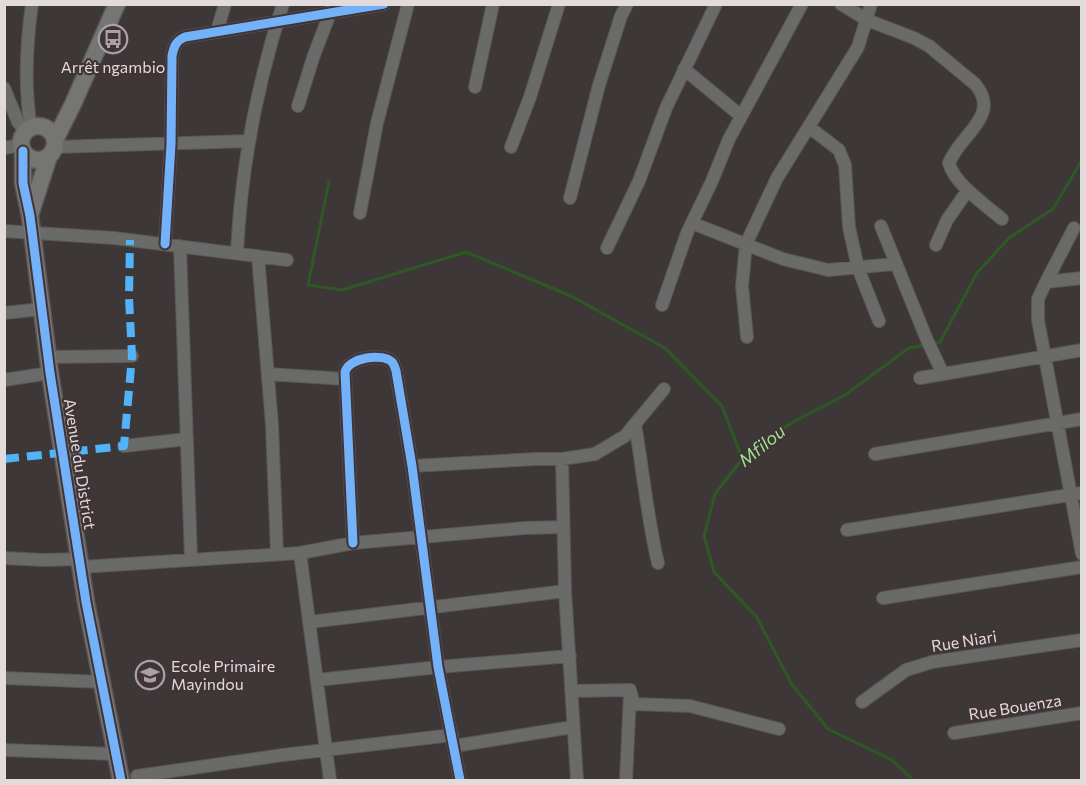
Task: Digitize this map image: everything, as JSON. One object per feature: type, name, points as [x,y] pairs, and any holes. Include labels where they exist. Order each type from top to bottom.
[{"type":"street","points":[[23,138],[27,38],[32,4]]},
{"type":"street","points":[[23,138],[56,115],[81,84],[117,4]]},
{"type":"street","points":[[217,31],[225,4]]},
{"type":"street","points":[[237,253],[239,214],[249,141],[283,4]]},
{"type":"street","points":[[165,244],[174,47],[178,40],[217,31],[277,22],[332,9],[384,4]]},
{"type":"street","points":[[360,213],[377,123],[408,4]]},
{"type":"street","points":[[475,87],[493,4]]},
{"type":"street","points":[[511,147],[530,97],[559,4]]},
{"type":"street","points":[[570,198],[599,85],[627,4]]},
{"type":"street","points":[[607,248],[639,181],[666,108],[716,4]]},
{"type":"street","points":[[662,305],[692,224],[741,116],[802,4]]},
{"type":"street","points":[[841,4],[867,20],[929,46],[981,90],[985,98],[984,114],[949,163],[954,174],[968,190],[1002,219]]},
{"type":"street","points":[[747,337],[742,286],[746,244],[777,178],[858,47],[871,4]]},
{"type":"street","points":[[298,106],[332,9]]},
{"type":"street","points":[[684,69],[741,116]]},
{"type":"street","name":"Avenue du District","points":[[30,216],[53,148],[81,84]]},
{"type":"street","points":[[4,88],[29,158],[37,160],[53,148],[249,141]]},
{"type":"street","points":[[809,127],[839,150],[845,165],[849,227],[858,268],[879,321]]},
{"type":"street","points":[[23,138],[46,128],[52,133],[53,148]]},
{"type":"street","name":"Avenue du District","points":[[23,138],[23,183],[30,216],[49,365],[81,563],[116,754],[130,779]]},
{"type":"street","points":[[936,245],[947,220],[968,190]]},
{"type":"street","points":[[692,224],[783,258],[828,270],[895,264]]},
{"type":"street","points":[[881,226],[929,346],[943,374]]},
{"type":"street","points":[[1074,228],[1038,299],[1038,320],[1057,422],[1076,494],[1082,555]]},
{"type":"street","points":[[4,231],[114,238],[287,260]]},
{"type":"street","points":[[180,246],[191,559]]},
{"type":"street","points":[[258,256],[272,424],[278,554]]},
{"type":"street","points":[[1046,282],[1082,278]]},
{"type":"street","points":[[4,313],[42,309]]},
{"type":"street","points":[[921,378],[1082,350]]},
{"type":"street","points":[[4,380],[49,365],[132,356]]},
{"type":"street","points":[[353,543],[345,379],[347,366],[355,360],[384,357],[392,362],[396,371],[412,466],[438,667],[460,780]]},
{"type":"street","points":[[268,374],[345,379]]},
{"type":"street","points":[[412,466],[562,459],[595,454],[625,436],[664,389]]},
{"type":"street","points":[[875,454],[1082,419]]},
{"type":"street","points":[[635,424],[645,479],[650,528],[658,563]]},
{"type":"street","points":[[124,446],[187,440]]},
{"type":"street","points":[[562,459],[562,527],[577,780],[572,780]]},
{"type":"street","points":[[847,530],[1076,494]]},
{"type":"street","points":[[4,558],[81,563],[235,558],[300,553],[353,543],[524,528],[562,527]]},
{"type":"street","points":[[300,553],[330,780]]},
{"type":"street","points":[[883,598],[1082,567]]},
{"type":"street","points":[[310,622],[566,591]]},
{"type":"street","name":"Rue Niari","points":[[862,702],[906,670],[932,662],[1082,640]]},
{"type":"street","points":[[317,680],[570,656]]},
{"type":"street","points":[[4,678],[103,682]]},
{"type":"street","points":[[571,691],[630,690]]},
{"type":"street","points":[[630,690],[634,704],[690,706],[779,729]]},
{"type":"street","points":[[626,780],[630,690]]},
{"type":"street","name":"Rue Bouenza","points":[[954,733],[1082,713]]},
{"type":"street","points":[[130,779],[283,755],[453,741],[573,728]]},
{"type":"street","points":[[4,750],[116,754]]},
{"type":"waterway","name":"Mfilou","points":[[931,344],[940,342],[977,273],[1009,238],[1053,209],[1082,160]]},
{"type":"waterway","points":[[329,181],[308,285],[342,290],[466,252],[571,296],[665,348],[722,406],[742,458]]},
{"type":"waterway","name":"Mfilou","points":[[913,780],[892,760],[828,729],[791,683],[756,616],[714,572],[704,536],[715,494],[742,459],[791,423],[845,395],[909,348],[925,345]]},
{"type":"marked path","points":[[4,459],[124,446],[132,356],[129,298],[130,240]]},
{"type":"cycle path","points":[[165,244],[171,144],[172,56],[177,42],[185,37],[384,4]]},
{"type":"cycle path","points":[[23,151],[23,183],[30,216],[50,373],[86,602],[121,780]]},
{"type":"cycle path","points":[[353,543],[345,372],[348,367],[359,360],[374,357],[388,359],[396,371],[412,466],[438,667],[460,780]]},
{"type":"place","name":"Arrêt ngambio","points":[[113,39]]},
{"type":"place","name":"Ecole Primaire Mayindou","points":[[150,675]]}]
